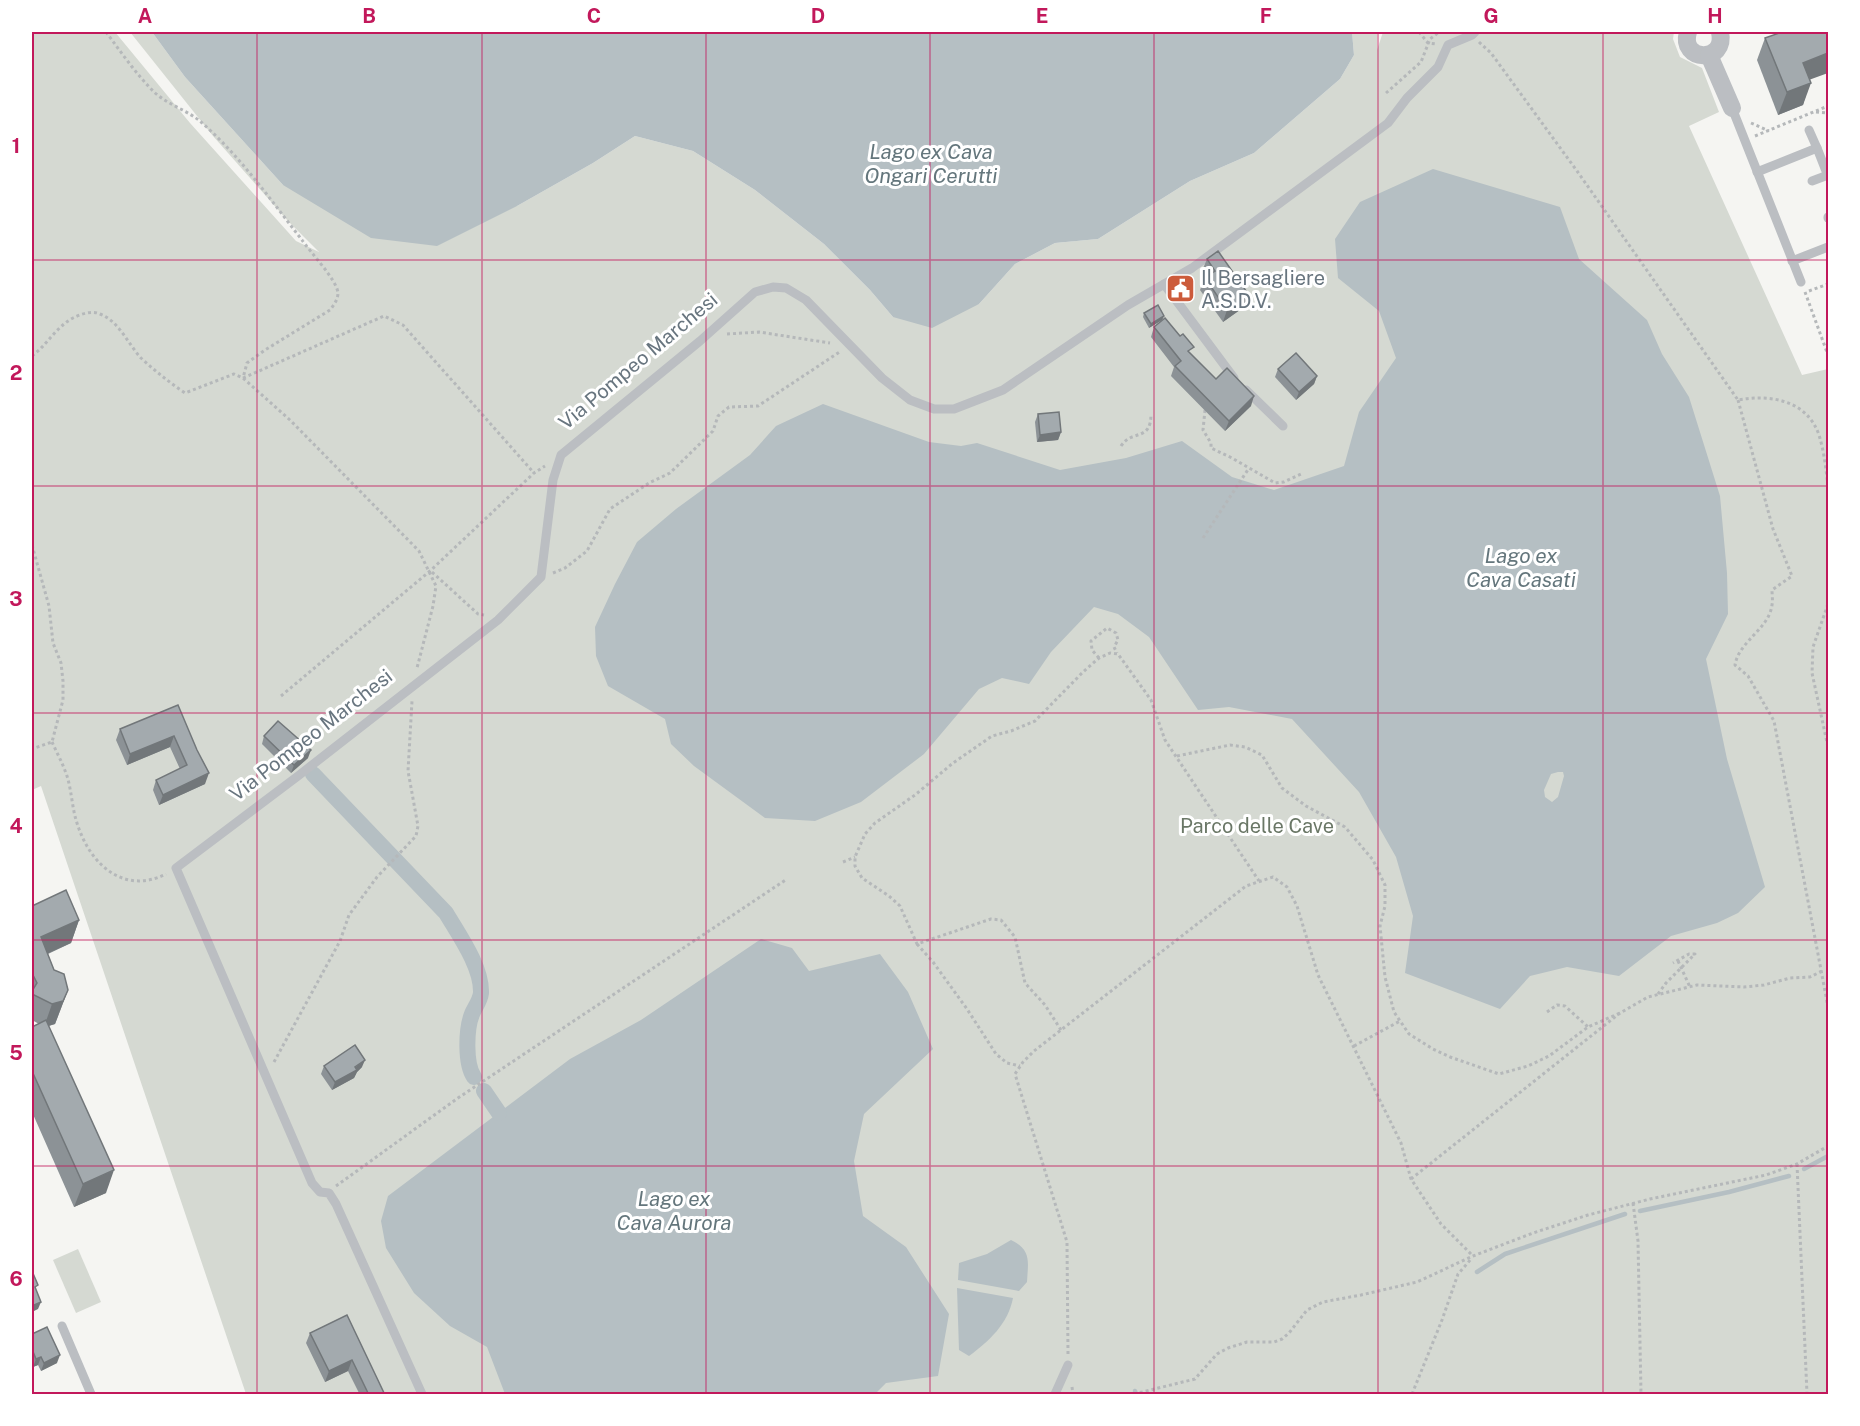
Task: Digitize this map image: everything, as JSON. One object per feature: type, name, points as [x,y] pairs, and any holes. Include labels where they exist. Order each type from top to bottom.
[{"type":"street","points":[[1688,32],[1686,39],[1690,49],[1699,55],[1709,55],[1719,47],[1720,32]]},
{"type":"street","points":[[1709,55],[1739,111]]},
{"type":"lane","points":[[1448,45],[1474,33]]},
{"type":"lane","name":"Via Pompeo Marchesi","points":[[422,1395],[336,1203],[328,1193],[320,1192],[313,1185],[176,868],[498,620],[542,577],[553,480],[561,455],[700,341],[754,292],[773,287],[786,288],[802,297],[882,378],[906,398],[934,409],[954,409],[1003,390],[1128,305],[1192,268],[1388,123],[1407,98],[1438,67],[1448,45]]},
{"type":"lane","points":[[1739,111],[1745,141],[1801,282]]},
{"type":"lane","points":[[1809,130],[1828,175],[1812,181]]},
{"type":"lane","points":[[1757,172],[1816,148]]},
{"type":"lane","points":[[1792,261],[1828,248]]},
{"type":"lane","points":[[1164,284],[1237,382],[1283,426]]},
{"type":"lane","points":[[62,1326],[91,1395]]},
{"type":"lane","points":[[1055,1395],[1068,1365]]},
{"type":"path","points":[[105,32],[138,75],[156,94],[198,119],[231,150],[319,263],[338,293],[330,310],[247,363],[243,378]]},
{"type":"path","points":[[1419,32],[1428,43],[1448,45]]},
{"type":"path","points":[[1386,93],[1420,62],[1428,43],[1439,32]]},
{"type":"path","points":[[1474,33],[1570,162],[1738,400],[1773,529],[1792,576],[1772,590],[1772,606],[1764,623],[1748,641],[1735,665],[1748,676],[1774,722],[1828,1007]]},
{"type":"path","points":[[1745,141],[1828,106]]},
{"type":"path","points":[[1739,111],[1751,123],[1769,130]]},
{"type":"path","points":[[1814,112],[1828,113]]},
{"type":"path","points":[[1801,282],[1828,355]]},
{"type":"path","points":[[1805,293],[1828,284]]},
{"type":"path","points":[[32,356],[60,327],[74,317],[87,312],[98,313],[115,325],[140,356],[163,378],[185,393],[234,374],[243,378],[290,420],[419,551],[436,586],[434,606],[412,685],[408,771],[418,826],[416,836],[390,862],[349,915],[340,941],[266,1076]]},
{"type":"path","points":[[243,378],[384,316],[403,325],[534,473]]},
{"type":"path","points":[[700,341],[736,333],[759,332],[850,345]]},
{"type":"path","points":[[542,577],[565,568],[587,551],[610,509],[649,483],[670,473],[713,431],[718,416],[729,407],[758,406],[850,345]]},
{"type":"path","points":[[1738,400],[1778,398],[1806,414],[1814,423],[1819,435],[1828,486]]},
{"type":"path","points":[[1205,410],[1203,430],[1211,443],[1210,448],[1275,483],[1284,483],[1301,474]]},
{"type":"path","points":[[1121,446],[1124,441],[1147,430],[1151,423],[1151,414]]},
{"type":"path","points":[[281,696],[430,571],[534,473],[561,455]]},
{"type":"path","points":[[1203,538],[1249,468]]},
{"type":"path","points":[[32,545],[49,606],[53,643],[61,663],[63,681],[63,700],[52,742],[66,775],[77,825],[88,849],[99,864],[116,877],[133,880],[164,875]]},
{"type":"path","points":[[430,571],[478,614],[498,620]]},
{"type":"path","points":[[1828,604],[1813,647],[1812,674],[1828,747]]},
{"type":"path","points":[[1099,658],[1092,650],[1091,641],[1107,628],[1116,633],[1118,640],[1114,647],[1151,700],[1165,740],[1259,881]]},
{"type":"path","points":[[1068,1365],[1067,1242],[1015,1074],[996,1054],[967,1009],[917,944],[900,906],[862,878],[855,866],[855,857],[865,834],[875,823],[992,736],[1035,721],[1062,691],[1099,658],[1110,653],[1118,654]]},
{"type":"path","points":[[32,749],[52,742]]},
{"type":"path","points":[[1176,756],[1230,745],[1245,747],[1262,754],[1282,788],[1306,806],[1344,827],[1373,860],[1385,885],[1385,906],[1380,926],[1385,977],[1394,1012],[1409,1034],[1450,1057],[1499,1074],[1528,1066],[1549,1056],[1588,1028],[1658,994],[1708,984],[1744,987],[1810,976],[1822,971]]},
{"type":"path","points":[[843,862],[855,857]]},
{"type":"path","points":[[1015,1074],[1028,1057],[1061,1030],[1246,886],[1273,877],[1289,890],[1297,906],[1318,975],[1401,1143],[1411,1179],[1441,1224],[1473,1256]]},
{"type":"path","points":[[328,1193],[458,1098],[787,879]]},
{"type":"path","points":[[917,944],[991,919],[1001,921],[1015,937],[1025,983],[1045,1005],[1061,1030]]},
{"type":"path","points":[[1658,994],[1695,954],[1689,954],[1673,963]]},
{"type":"path","points":[[1678,961],[1690,987]]},
{"type":"path","points":[[1547,1012],[1557,1005],[1565,1006],[1588,1028]]},
{"type":"path","points":[[1411,1179],[1620,1013]]},
{"type":"path","points":[[1353,1047],[1400,1021]]},
{"type":"path","points":[[1007,1063],[1020,1066]]},
{"type":"path","points":[[1134,1395],[1195,1379],[1217,1354],[1228,1348],[1247,1342],[1274,1342],[1282,1339],[1306,1310],[1323,1302],[1417,1282],[1473,1256],[1533,1233],[1633,1203],[1766,1175],[1797,1164],[1828,1146]]},
{"type":"path","points":[[1797,1164],[1807,1395]]},
{"type":"path","points":[[1633,1203],[1638,1241],[1641,1395]]},
{"type":"path","points":[[1412,1395],[1458,1274],[1473,1256]]},
{"type":"green space","name":"Parco delle Cave","points":[[32,32],[115,32],[190,123],[296,241],[319,252],[288,221],[213,136],[130,32],[152,32],[185,77],[283,185],[517,206],[635,136],[693,151],[755,190],[824,244],[870,290],[893,317],[979,304],[1015,264],[1055,243],[1098,239],[1190,181],[1254,153],[1340,79],[1354,55],[1352,32],[1377,32],[1377,50],[1383,32],[1674,32],[1673,39],[1680,57],[1702,68],[1719,112],[1689,126],[1802,375],[1828,369],[1828,1394],[246,1394],[41,786],[32,790]]},
{"type":"green space","points":[[78,1249],[101,1302],[76,1313],[53,1260]]},
{"type":"water","name":"Lago ex Cava Ongari Cerutti","points":[[152,32],[1352,32],[1354,55],[1340,79],[1254,153],[1190,181],[1098,239],[1055,243],[1015,264],[979,304],[932,328],[893,317],[870,290],[824,244],[755,190],[693,151],[635,136],[517,206],[437,246],[371,238],[283,185],[185,77]]},
{"type":"water","name":"Lago ex Cava Casati","points":[[1433,169],[1560,207],[1579,259],[1647,320],[1662,354],[1689,397],[1720,496],[1727,573],[1728,614],[1706,659],[1727,759],[1765,887],[1738,913],[1717,923],[1671,936],[1619,976],[1567,967],[1530,976],[1500,1009],[1405,973],[1413,916],[1396,857],[1359,792],[1292,719],[1229,707],[1198,710],[1149,637],[1118,614],[1094,607],[1051,652],[1029,684],[1002,678],[979,689],[924,754],[861,802],[815,821],[765,818],[694,766],[671,744],[665,719],[608,686],[596,656],[595,627],[637,542],[676,509],[750,455],[776,426],[823,404],[929,442],[961,446],[977,443],[1060,470],[1126,458],[1182,441],[1232,477],[1274,490],[1344,466],[1359,412],[1396,358],[1379,311],[1338,278],[1335,239],[1360,202]],"holes":[[[1563,772],[1558,797],[1552,802],[1545,797],[1544,790],[1551,774]]]},
{"type":"water","name":"Lago ex Cava Aurora","points":[[761,939],[792,948],[809,971],[880,954],[908,992],[933,1049],[864,1114],[854,1161],[863,1216],[906,1247],[949,1314],[938,1376],[886,1383],[875,1394],[505,1394],[487,1347],[450,1326],[414,1293],[386,1248],[381,1221],[388,1196],[570,1059],[641,1020]]},
{"type":"water","points":[[1011,1240],[1026,1252],[1027,1257],[1027,1282],[1019,1291],[958,1280],[959,1263],[987,1254]]},
{"type":"water","points":[[957,1288],[1013,1298],[1007,1316],[997,1331],[969,1356],[959,1350]]},
{"type":"building","points":[[1782,32],[1828,32],[1828,53],[1803,63],[1811,83],[1787,92],[1765,38]]},
{"type":"building","points":[[1218,251],[1249,295],[1227,310],[1205,278],[1215,271],[1207,259]]},
{"type":"building","points":[[1158,305],[1164,316],[1151,324],[1144,313]]},
{"type":"building","points":[[1165,318],[1180,336],[1183,334],[1194,347],[1188,351],[1216,379],[1227,368],[1254,396],[1229,421],[1175,366],[1181,361],[1154,327]]},
{"type":"building","points":[[1296,353],[1317,376],[1299,392],[1278,369]]},
{"type":"building","points":[[1059,412],[1061,432],[1040,435],[1038,414]]},
{"type":"building","points":[[178,705],[209,773],[163,795],[156,780],[187,765],[174,736],[130,754],[120,729]]},
{"type":"building","points":[[278,721],[311,750],[294,765],[264,736]]},
{"type":"building","points":[[66,890],[79,920],[41,937],[54,970],[64,974],[68,990],[63,1001],[52,1004],[32,994],[37,983],[32,973],[32,906]]},
{"type":"building","points":[[46,1020],[114,1170],[83,1184],[32,1071],[32,1027]]},
{"type":"building","points":[[355,1045],[365,1060],[355,1067],[357,1070],[335,1082],[324,1066]]},
{"type":"building","points":[[32,1271],[38,1285],[35,1287],[41,1302],[32,1306]]},
{"type":"building","points":[[347,1315],[385,1395],[369,1395],[352,1360],[329,1371],[310,1333]]},
{"type":"building","points":[[47,1327],[60,1355],[44,1363],[41,1357],[36,1359],[32,1349],[32,1334]]},
{"type":"waterway","points":[[313,774],[446,913],[469,951],[478,973],[481,993],[470,1020],[468,1037],[469,1064],[474,1077]]},
{"type":"waterway","points":[[484,1091],[499,1113]]},
{"type":"waterway","points":[[1804,1169],[1828,1156]]},
{"type":"waterway","points":[[1640,1211],[1729,1192],[1789,1176]]},
{"type":"waterway","points":[[1477,1272],[1505,1254],[1625,1214]]},
{"type":"place","name":"Il Bersagliere A.S.D.V.","points":[[1180,289]]}]
